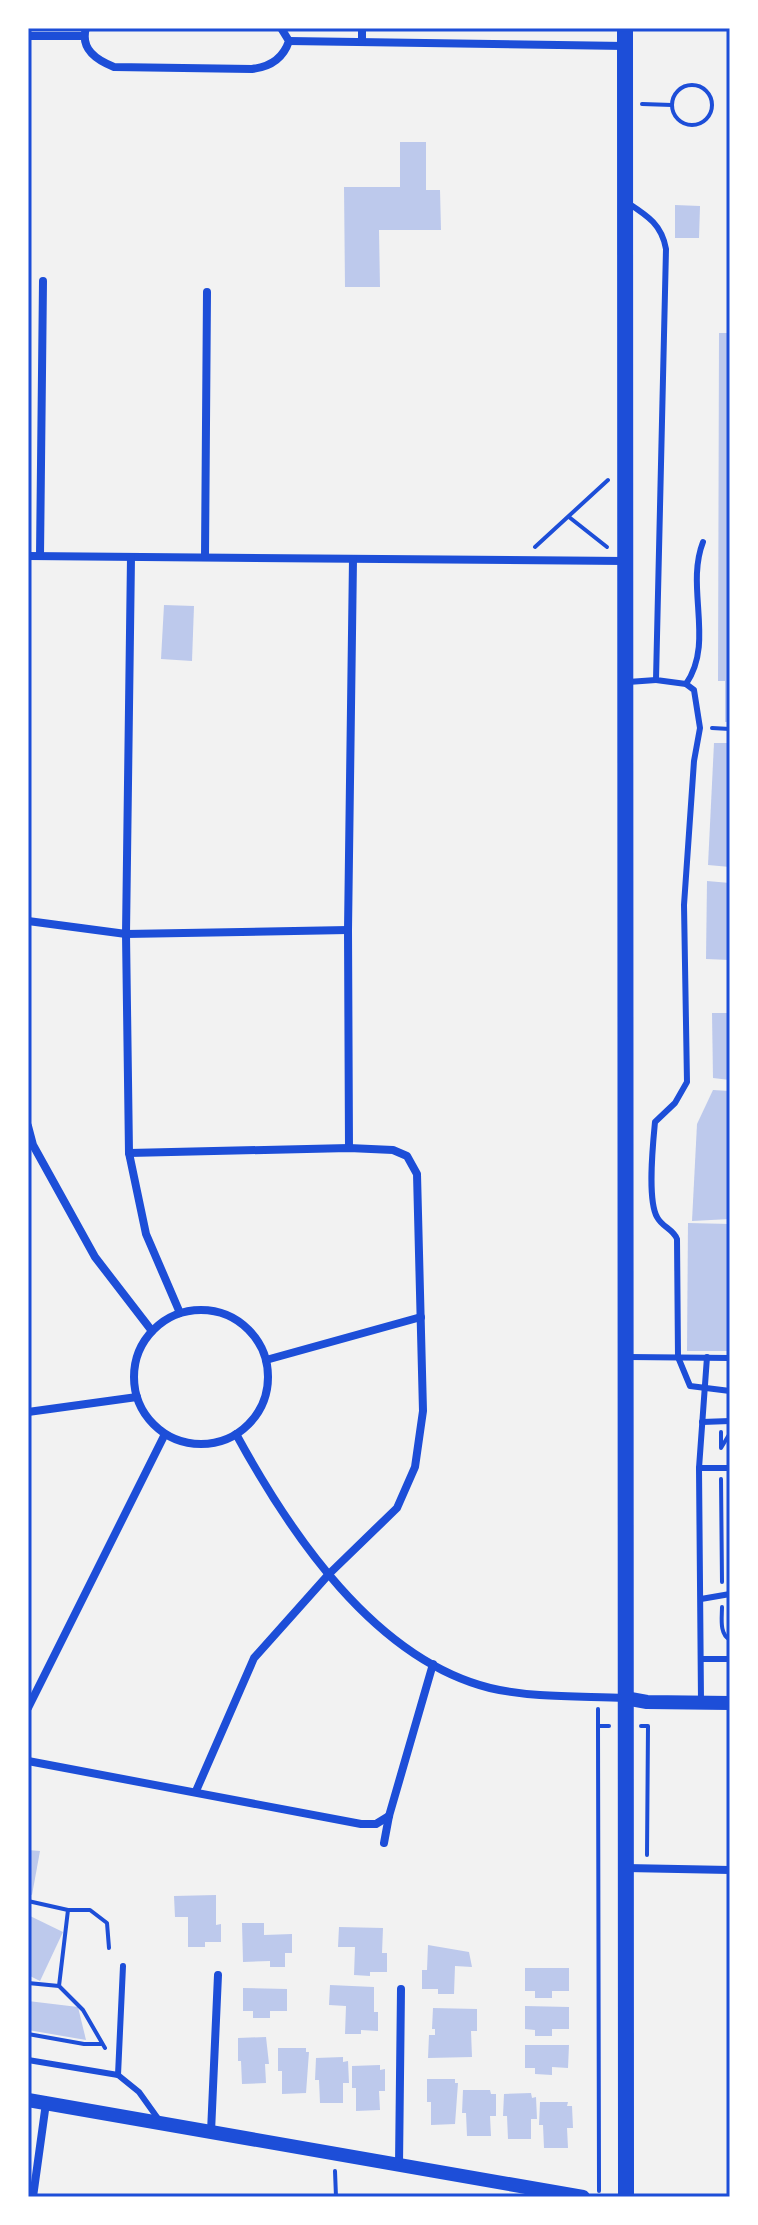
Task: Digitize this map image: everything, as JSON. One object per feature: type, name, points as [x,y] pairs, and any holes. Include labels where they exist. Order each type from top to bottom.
[{"type":"main road","points":[[625,28],[626,2197]]},
{"type":"street","points":[[28,36],[85,32],[86,48],[102,62],[114,67],[252,69],[266,67],[286,51],[289,41],[281,28]]},
{"type":"street","points":[[362,28],[362,42]]},
{"type":"street","points":[[289,41],[625,46]]},
{"type":"street","points":[[40,556],[43,281]]},
{"type":"street","points":[[205,557],[207,292]]},
{"type":"street","points":[[28,556],[625,561]]},
{"type":"street","points":[[131,557],[126,934],[129,1153],[146,1234],[180,1313]]},
{"type":"street","points":[[349,1148],[348,930],[353,559]]},
{"type":"street","points":[[28,921],[126,934],[348,930]]},
{"type":"street","points":[[28,1126],[31,1145],[95,1257],[152,1331]]},
{"type":"street","points":[[129,1153],[349,1148],[402,1152],[412,1162],[417,1174],[423,1411],[415,1467],[397,1508],[329,1574],[254,1658],[196,1791]]},
{"type":"street","points":[[197,1309],[218,1312],[239,1321],[254,1335],[266,1360],[268,1381],[264,1402],[253,1420],[221,1441],[195,1444],[165,1434],[146,1416],[137,1397],[134,1378],[142,1343],[165,1320],[180,1313],[197,1309]]},
{"type":"street","points":[[266,1360],[421,1317]]},
{"type":"street","points":[[28,1412],[137,1397]]},
{"type":"street","points":[[28,1708],[165,1434]]},
{"type":"street","points":[[236,1434],[283,1513],[329,1574],[378,1625],[433,1664],[471,1682],[506,1691],[647,1702],[730,1703]]},
{"type":"street","points":[[384,1843],[433,1664]]},
{"type":"street","points":[[28,1761],[361,1824],[376,1824],[389,1816]]},
{"type":"street","points":[[626,1868],[730,1870]]},
{"type":"street","points":[[211,2132],[218,1975]]},
{"type":"street","points":[[399,2165],[401,1989]]},
{"type":"street","points":[[28,2100],[583,2197]]},
{"type":"street","points":[[33,2197],[46,2103]]},
{"type":"lane","points":[[625,201],[652,219],[661,230],[666,249],[656,680]]},
{"type":"lane","points":[[686,684],[698,662],[700,615],[697,576],[698,554],[703,542]]},
{"type":"lane","points":[[627,682],[656,680],[686,684],[694,690],[700,728],[694,761],[684,905],[687,1082],[675,1103],[655,1122],[653,1203],[660,1222],[674,1232],[677,1239],[678,1357],[690,1386],[730,1391]]},
{"type":"lane","points":[[625,1357],[730,1358]]},
{"type":"lane","points":[[701,1703],[699,1468],[707,1357]]},
{"type":"lane","points":[[702,1422],[730,1421]]},
{"type":"lane","points":[[699,1468],[730,1468]]},
{"type":"lane","points":[[701,1599],[726,1595]]},
{"type":"lane","points":[[702,1659],[730,1659]]},
{"type":"lane","points":[[118,2075],[123,1966]]},
{"type":"lane","points":[[28,2060],[118,2075],[139,2092],[161,2124]]},
{"type":"path","points":[[689,85],[702,88],[712,104],[703,122],[690,125],[678,119],[672,105],[678,90],[689,85]]},
{"type":"path","points":[[625,104],[672,105]]},
{"type":"path","points":[[520,560],[625,465]]},
{"type":"path","points":[[569,517],[625,561]]},
{"type":"path","points":[[721,1448],[726,1595],[722,1629],[730,1640]]},
{"type":"path","points":[[28,1901],[68,1910],[90,1910],[107,1923],[109,1948]]},
{"type":"path","points":[[59,1986],[68,1910]]},
{"type":"path","points":[[28,1983],[59,1986],[83,2010],[101,2044],[118,2062]]},
{"type":"path","points":[[28,2034],[101,2044]]},
{"type":"path","points":[[334,2154],[336,2197]]},
{"type":"building","points":[[400,142],[426,142],[426,190],[440,190],[441,230],[379,230],[380,287],[345,287],[344,187],[400,187]]},
{"type":"building","points":[[675,205],[700,206],[699,238],[675,238]]},
{"type":"building","points":[[719,333],[730,333],[730,722],[725,722],[725,681],[718,681]]},
{"type":"building","points":[[164,605],[194,606],[192,661],[161,659]]},
{"type":"building","points":[[714,743],[730,743],[730,867],[708,865]]},
{"type":"building","points":[[707,881],[730,883],[730,960],[706,959]]},
{"type":"building","points":[[712,1013],[730,1013],[730,1080],[713,1078]]},
{"type":"building","points":[[713,1090],[730,1091],[730,1219],[692,1221],[697,1124]]},
{"type":"building","points":[[688,1223],[730,1224],[730,1351],[687,1351]]},
{"type":"building","points":[[28,1850],[40,1851],[32,1895],[28,1894]]},
{"type":"building","points":[[216,1895],[216,1925],[221,1924],[221,1942],[205,1942],[205,1947],[188,1947],[188,1917],[175,1917],[174,1896]]},
{"type":"building","points":[[28,1915],[63,1932],[40,1981],[28,1975]]},
{"type":"building","points":[[242,1923],[264,1923],[264,1935],[292,1934],[292,1953],[285,1953],[285,1967],[270,1967],[270,1961],[243,1962]]},
{"type":"building","points":[[339,1927],[383,1928],[382,1953],[387,1953],[387,1972],[370,1972],[370,1976],[354,1975],[355,1947],[338,1947]]},
{"type":"building","points":[[428,1945],[469,1952],[472,1967],[455,1966],[454,1994],[438,1994],[438,1989],[422,1989],[422,1970],[427,1970]]},
{"type":"building","points":[[525,1968],[569,1968],[569,1991],[552,1991],[552,1998],[535,1998],[535,1991],[525,1991]]},
{"type":"building","points":[[330,1985],[374,1987],[378,2031],[361,2030],[361,2034],[345,2034],[346,2006],[329,2005]]},
{"type":"building","points":[[243,1988],[287,1989],[287,2011],[270,2011],[270,2018],[253,2018],[253,2011],[243,2011]]},
{"type":"building","points":[[28,2001],[78,2007],[86,2040],[28,2030]]},
{"type":"building","points":[[525,2006],[569,2007],[569,2029],[552,2029],[552,2036],[535,2036],[535,2030],[525,2029]]},
{"type":"building","points":[[433,2008],[477,2009],[477,2031],[471,2031],[472,2057],[428,2058],[429,2035],[435,2035],[435,2029],[432,2029]]},
{"type":"building","points":[[266,2037],[269,2064],[265,2064],[266,2083],[242,2084],[238,2038]]},
{"type":"building","points":[[525,2045],[569,2045],[568,2068],[552,2067],[552,2075],[535,2074],[535,2068],[525,2068]]},
{"type":"building","points":[[278,2048],[306,2048],[309,2052],[306,2093],[282,2094]]},
{"type":"building","points":[[343,2057],[343,2062],[348,2061],[349,2083],[343,2083],[343,2103],[320,2103],[319,2080],[315,2080],[316,2058]]},
{"type":"building","points":[[380,2065],[380,2070],[385,2069],[385,2091],[379,2091],[380,2110],[356,2111],[352,2066]]},
{"type":"building","points":[[427,2079],[455,2079],[458,2083],[455,2124],[431,2125]]},
{"type":"building","points":[[463,2090],[490,2090],[491,2094],[496,2094],[496,2116],[490,2116],[491,2136],[467,2136],[466,2113],[462,2113]]},
{"type":"building","points":[[531,2093],[532,2098],[536,2097],[537,2119],[531,2119],[531,2139],[508,2139],[507,2116],[503,2116],[504,2094]]},
{"type":"building","points":[[540,2102],[568,2102],[567,2106],[572,2106],[573,2128],[567,2128],[568,2148],[544,2148],[543,2125],[539,2125]]}]
